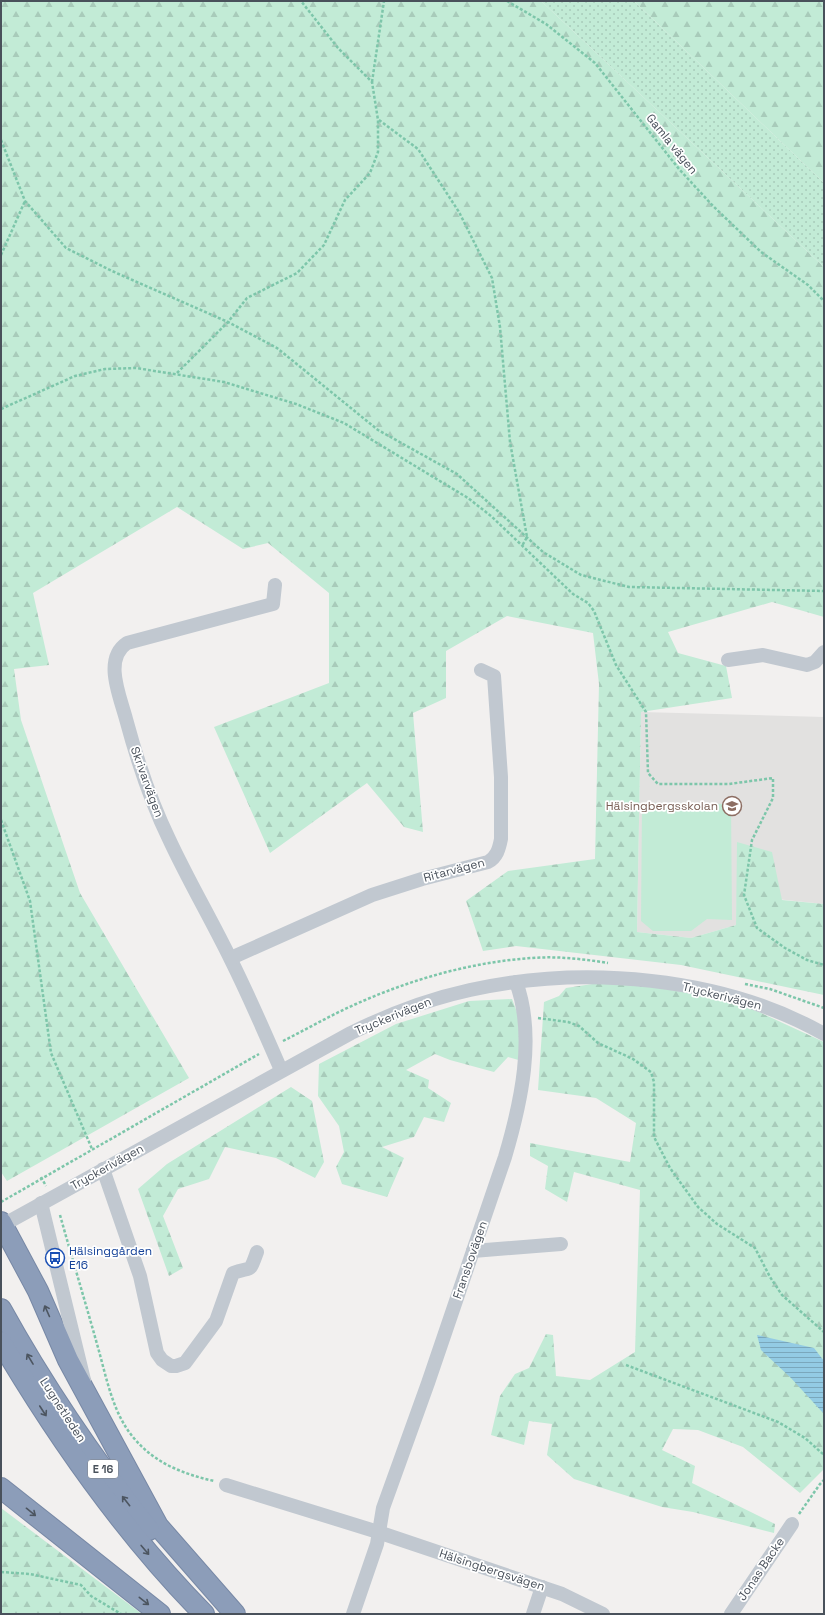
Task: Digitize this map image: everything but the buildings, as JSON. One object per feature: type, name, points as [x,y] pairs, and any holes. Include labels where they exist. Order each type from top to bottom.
[{"type":"highway","name":"E 16","points":[[1,1224],[38,1291],[68,1360],[158,1526],[235,1614]]},
{"type":"highway","name":"Lugnetleden","points":[[1,1309],[50,1392],[109,1478],[156,1538],[226,1614]]},
{"type":"highway","name":"Lugnetleden","points":[[1,1342],[44,1413],[100,1493],[158,1565],[204,1614]]},
{"type":"highway","points":[[1,1488],[160,1614]]},
{"type":"street","name":"Skrivarvägen","points":[[275,585],[273,604],[132,641],[121,647],[116,657],[115,670],[118,688],[133,744],[150,795],[174,849],[230,958],[281,1070]]},
{"type":"street","points":[[728,660],[763,655],[807,665],[815,662],[824,652]]},
{"type":"street","name":"Ritarvägen","points":[[230,958],[372,895],[488,862],[494,858],[499,849],[501,839],[501,777],[494,676],[480,670]]},
{"type":"street","name":"Tryckerivägen","points":[[1,1224],[351,1033],[408,1008],[470,990],[516,982],[554,978],[601,978],[648,981],[690,987],[732,996],[766,1007],[799,1021],[824,1034]]},
{"type":"street","name":"Fransbovägen","points":[[378,1532],[383,1508],[428,1384],[516,1120],[523,1084],[525,1056],[522,998],[516,982]]},
{"type":"street","points":[[103,1169],[140,1276],[157,1353],[162,1360],[171,1366],[185,1363],[206,1336],[216,1321],[233,1273],[248,1271],[251,1268],[257,1252]]},
{"type":"street","points":[[47,1200],[89,1400]]},
{"type":"street","points":[[473,1251],[561,1244]]},
{"type":"street","name":"Hälsingbergsvägen","points":[[226,1484],[378,1532],[542,1587],[574,1599],[603,1614]]},
{"type":"street","name":"Jonas Backe","points":[[731,1614],[792,1524]]},
{"type":"street","points":[[353,1614],[377,1544],[378,1532]]},
{"type":"street","points":[[533,1614],[542,1587]]},
{"type":"path","points":[[301,1],[338,48],[372,82]]},
{"type":"path","points":[[177,373],[228,322],[247,298],[297,272],[324,245],[345,200],[370,173],[378,152],[378,120],[372,82],[384,1]]},
{"type":"path","name":"Gamla vägen","points":[[507,1],[546,24],[595,63],[678,169],[713,206],[761,252],[808,285],[824,301]]},
{"type":"path","points":[[378,120],[418,149],[459,212],[492,278],[500,327],[510,442],[527,537],[522,546]]},
{"type":"path","points":[[1,140],[25,201],[66,248],[112,271],[228,322],[278,348],[378,430],[457,474],[543,552],[581,575],[629,587],[824,591]]},
{"type":"path","points":[[1,255],[25,201]]},
{"type":"path","points":[[1,410],[68,379],[105,369],[136,368],[177,373],[224,382],[296,404],[344,423],[468,498],[573,594],[588,603],[594,611],[616,665],[646,712],[648,773],[658,784],[729,784],[774,778],[774,798],[752,840],[744,895],[756,928],[801,957],[824,965]]},
{"type":"path","points":[[1,820],[30,901],[51,1053],[92,1148]]},
{"type":"path","points":[[1,1202],[41,1177],[271,1048],[356,1004],[438,974],[475,965],[532,958],[565,958],[615,964]]},
{"type":"path","points":[[738,983],[770,989],[824,1008]]},
{"type":"path","points":[[523,1016],[568,1022],[579,1026],[598,1043],[633,1059],[651,1072],[654,1082],[654,1137],[670,1168],[698,1207],[717,1224],[755,1248],[770,1277],[782,1295],[824,1332]]},
{"type":"path","points":[[41,1177],[47,1200],[60,1214],[109,1385],[119,1414],[125,1425],[138,1443],[159,1461],[192,1476],[226,1484]]},
{"type":"path","points":[[626,1365],[778,1422],[805,1438],[824,1455]]},
{"type":"path","points":[[792,1524],[824,1480]]},
{"type":"path","points":[[1,1572],[30,1574],[81,1585],[91,1596],[121,1614]]},
{"type":"shaded area","name":"Hälsingbergsskolan","points":[[641,712],[824,717],[824,904],[737,895],[736,925],[691,938],[637,932]]},
{"type":"green space","points":[[1,1],[541,1],[824,267],[824,617],[772,602],[668,632],[678,653],[726,666],[732,698],[641,712],[637,932],[691,938],[736,925],[737,842],[772,852],[782,900],[824,904],[824,995],[681,965],[516,946],[483,951],[466,901],[508,871],[595,859],[599,684],[593,633],[507,616],[446,651],[446,698],[413,713],[423,832],[404,827],[367,783],[270,853],[214,727],[329,683],[329,593],[268,543],[243,549],[177,507],[33,593],[49,665],[14,669],[21,720],[80,893],[189,1078],[7,1181],[1,1172]]},
{"type":"green space","points":[[541,1],[634,1],[824,183],[824,267]]},
{"type":"green space","points":[[634,1],[824,1],[824,183]]},
{"type":"green space","points":[[642,803],[731,804],[732,920],[707,919],[691,931],[653,931],[641,921]]},
{"type":"green space","points":[[612,981],[678,991],[748,1007],[824,1042],[824,1469],[800,1493],[743,1447],[698,1430],[673,1429],[662,1450],[695,1466],[692,1483],[775,1524],[774,1533],[693,1512],[662,1507],[574,1479],[547,1455],[552,1424],[529,1421],[524,1445],[491,1435],[500,1396],[515,1374],[529,1368],[546,1334],[553,1335],[556,1376],[590,1380],[635,1352],[640,1190],[574,1172],[567,1202],[545,1189],[548,1166],[530,1156],[530,1143],[630,1162],[636,1123],[596,1098],[538,1090],[544,1002],[559,996],[566,988]]},
{"type":"green space","points":[[512,999],[520,1020],[522,1061],[508,1057],[494,1072],[450,1060],[435,1054],[406,1070],[429,1080],[428,1088],[451,1103],[444,1122],[424,1117],[414,1137],[382,1147],[404,1158],[387,1197],[342,1184],[336,1167],[344,1152],[339,1126],[318,1096],[319,1064],[396,1024],[469,1001]]},
{"type":"green space","points":[[291,1087],[312,1101],[324,1162],[315,1178],[276,1158],[225,1147],[209,1179],[178,1189],[163,1216],[183,1268],[169,1276],[138,1189],[167,1164]]},
{"type":"green space","points":[[1,1508],[142,1614],[3,1614],[1,1612]]},
{"type":"water","points":[[757,1335],[814,1348],[824,1361],[824,1414],[791,1378],[761,1350]]},
{"type":"place","name":"Hälsingbergsskolan","points":[[732,806]]},
{"type":"place","name":"Hälsinggården E16","points":[[55,1258]]}]
